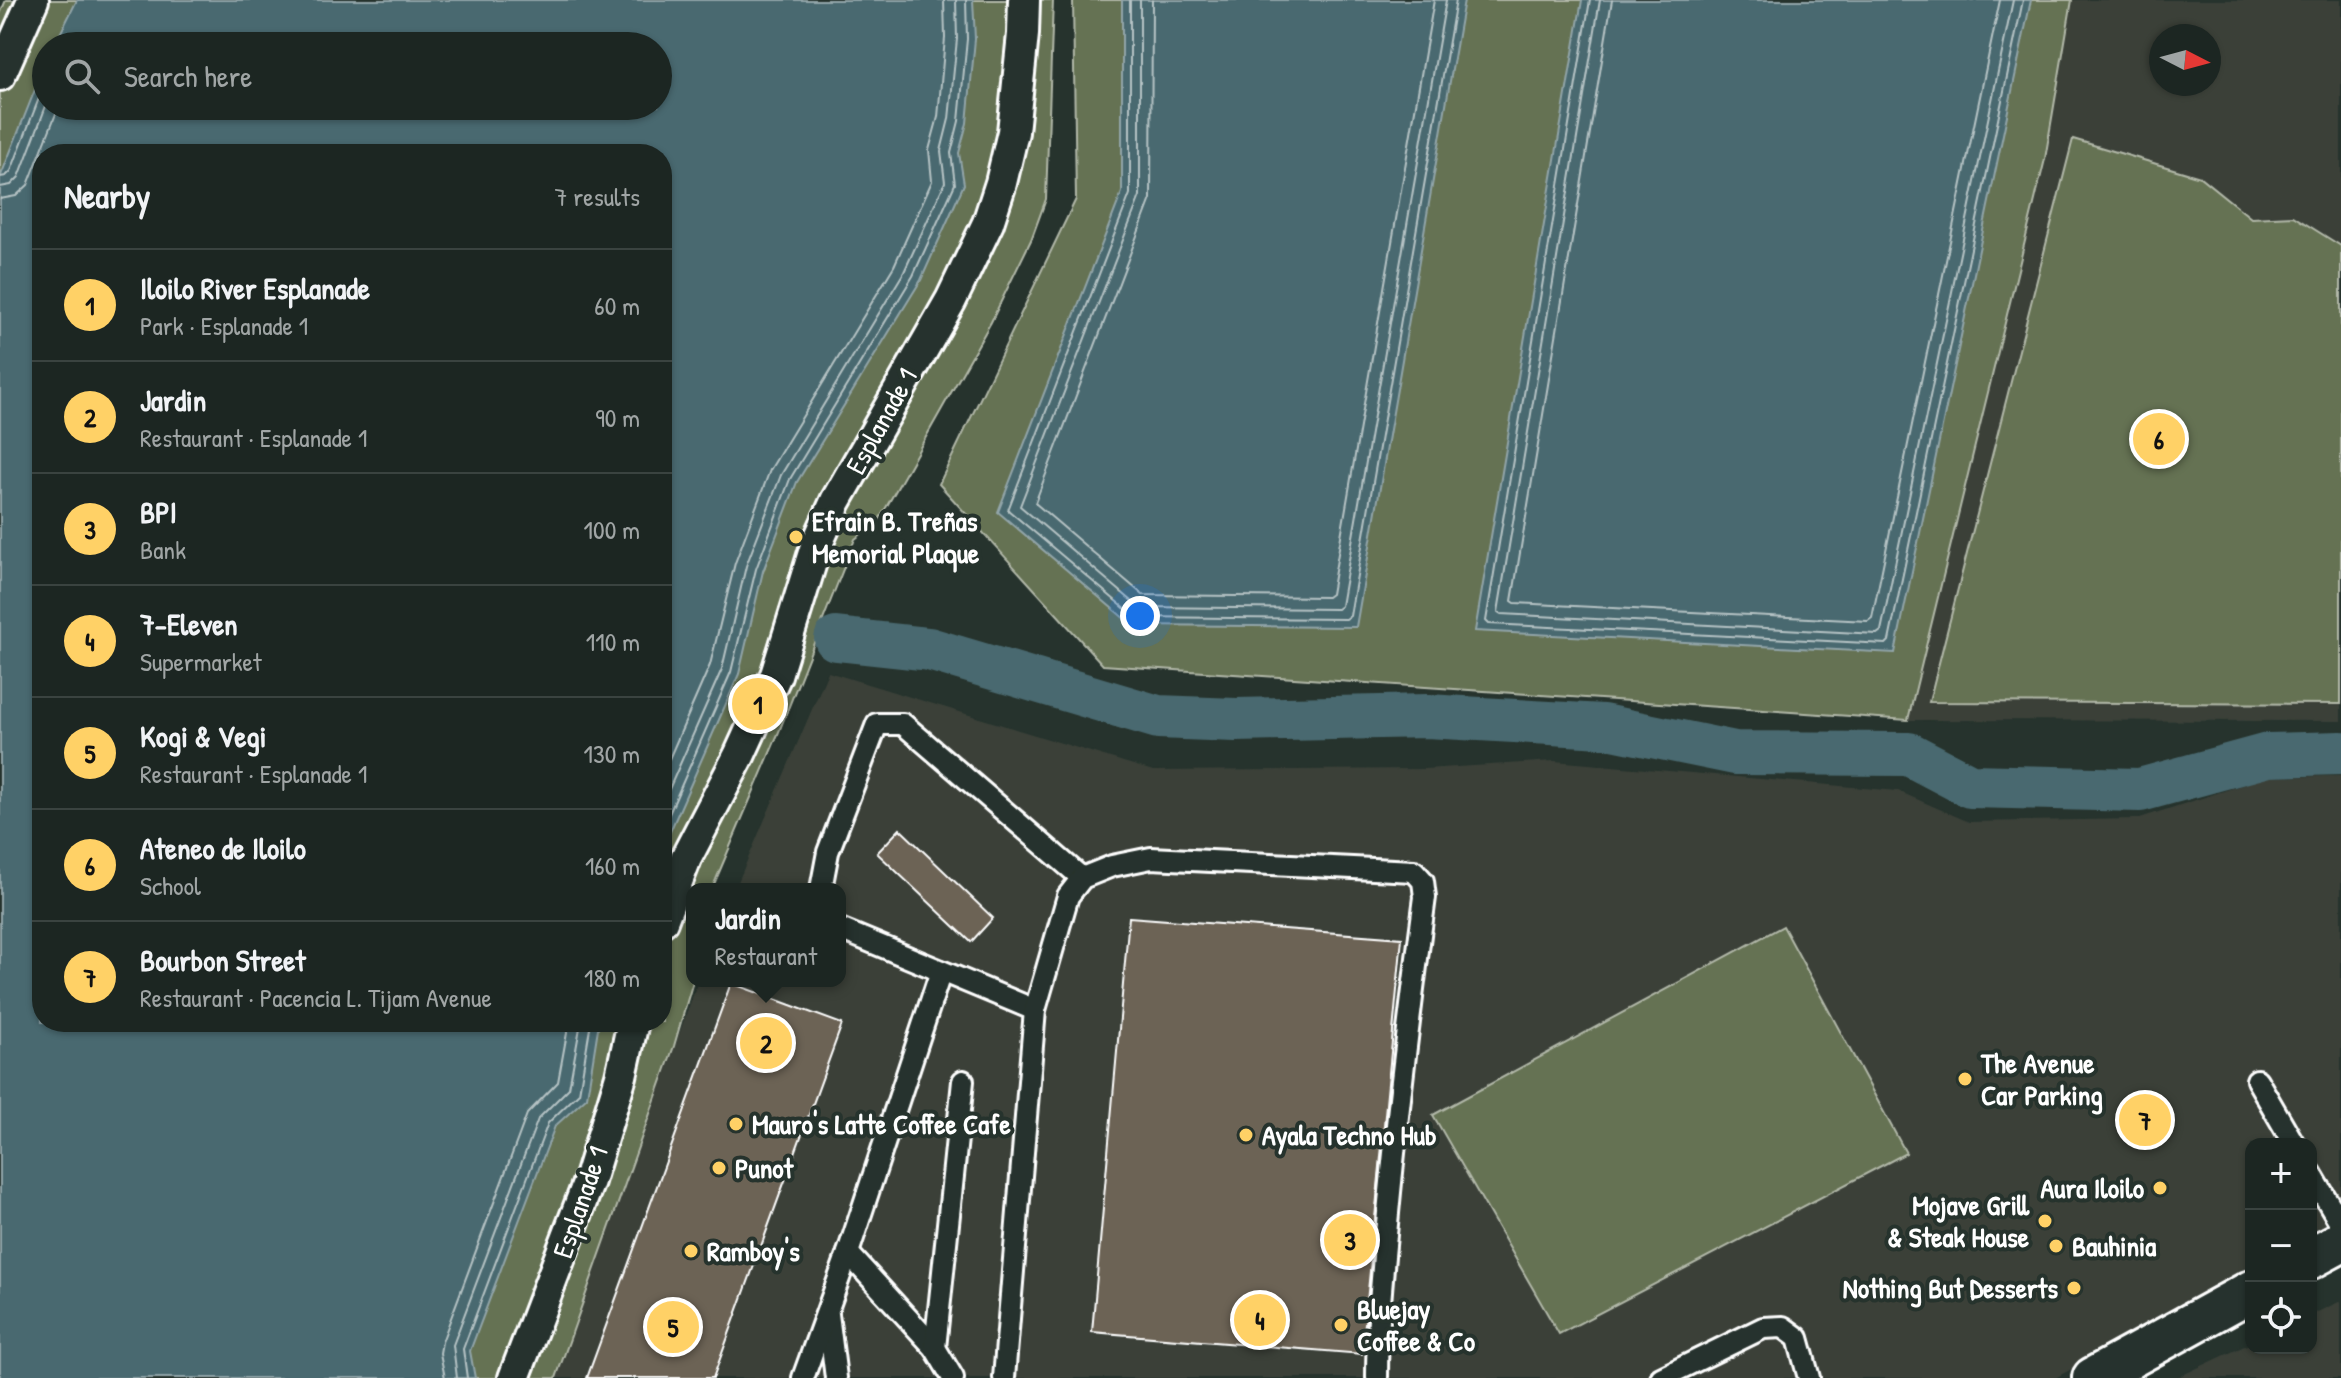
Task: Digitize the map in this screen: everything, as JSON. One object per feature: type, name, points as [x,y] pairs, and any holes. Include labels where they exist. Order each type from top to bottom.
[{"type":"street","points":[[0,75],[33,0]]},
{"type":"street","name":"Esplanade 1","points":[[672,895],[686,858],[739,756],[776,675],[816,546],[836,501],[951,300],[988,223],[1013,132],[1024,0]]},
{"type":"street","name":"Esplanade 1","points":[[514,1378],[589,1181],[617,1090],[631,1032]]},
{"type":"street","points":[[2317,1255],[2341,1242]]},
{"type":"street","points":[[2093,1378],[2245,1294]]},
{"type":"lane","points":[[822,883],[828,852],[877,724],[903,724],[1082,878]]},
{"type":"lane","points":[[1004,1378],[1035,1010],[1068,896],[1082,878],[1112,866],[1151,858],[1414,871],[1423,881],[1425,897],[1402,1064],[1389,1202],[1377,1334],[1377,1378]]},
{"type":"lane","points":[[846,931],[1035,1010]]},
{"type":"lane","points":[[803,1378],[848,1253],[941,971]]},
{"type":"lane","points":[[2257,1080],[2291,1138]]},
{"type":"lane","points":[[935,1348],[963,1081]]},
{"type":"lane","points":[[2317,1183],[2341,1224]]},
{"type":"lane","points":[[848,1253],[935,1348],[953,1378]]},
{"type":"lane","points":[[828,1309],[836,1378]]},
{"type":"lane","points":[[1661,1378],[1763,1328],[1783,1327],[1798,1338],[1809,1378]]},
{"type":"shaded area","points":[[2072,0],[2341,0],[2341,721],[1908,720],[2045,159]]},
{"type":"shaded area","points":[[828,672],[1153,771],[1424,769],[1554,761],[1898,791],[1969,822],[2137,819],[2267,777],[2341,776],[2341,1225],[2317,1237],[2317,1138],[2245,1138],[2245,1275],[2055,1378],[556,1378],[696,987],[846,987],[846,883],[738,883]]},
{"type":"shaded area","points":[[2341,1301],[2341,1378],[2176,1378],[2245,1346],[2245,1354],[2317,1354],[2317,1312]]},
{"type":"green space","points":[[6,0],[114,0],[106,32],[32,32],[32,120],[45,120],[43,144],[32,144],[32,177],[0,250],[0,14]]},
{"type":"green space","points":[[956,0],[1053,0],[1046,199],[1031,240],[991,322],[879,520],[855,539],[778,734],[715,883],[686,883],[686,987],[691,987],[674,1046],[556,1378],[416,1378],[542,1032],[672,1032],[672,652],[763,572]]},
{"type":"green space","points":[[1073,0],[2072,0],[2045,159],[1908,720],[1103,665],[939,484],[1076,199]]},
{"type":"green space","points":[[2073,139],[2200,177],[2251,218],[2293,216],[2341,246],[2341,704],[1929,702]]},
{"type":"green space","points":[[1783,926],[1906,1153],[1559,1334],[1433,1115]]},
{"type":"water","points":[[77,0],[973,0],[975,39],[967,123],[959,153],[964,184],[921,280],[797,482],[763,571],[739,674],[672,827],[672,144],[32,144],[32,1032],[597,1032],[587,1097],[555,1126],[470,1351],[475,1378],[0,1378],[0,178],[32,97],[32,120],[672,120],[672,32],[61,32]]},
{"type":"water","points":[[1122,0],[1464,0],[1356,627],[1132,625],[998,512],[1122,192]]},
{"type":"water","points":[[1582,0],[2031,0],[1895,653],[1475,631]]},
{"type":"building","points":[[900,829],[993,918],[971,942],[877,853]]},
{"type":"building","name":"Ayala Techno Hub","points":[[1129,917],[1402,938],[1362,1354],[1092,1332]]},
{"type":"building","points":[[730,987],[742,987],[842,1024],[713,1378],[587,1378]]},
{"type":"waterway","points":[[836,639],[929,649],[1158,717],[1236,720],[1427,716],[1603,726],[1735,753],[1909,754],[1970,786],[2140,790],[2268,755],[2341,753]]},
{"type":"place","name":"Ateneo de Iloilo","points":[[2159,439]]},
{"type":"place","name":"Efrain B. Treñas Memorial Plaque","points":[[796,537]]},
{"type":"place","name":"Iloilo River Esplanade","points":[[758,704]]},
{"type":"place","name":"Jardin","points":[[766,1043]]},
{"type":"place","name":"The Avenue Car Parking","points":[[1965,1079]]},
{"type":"place","name":"Bourbon Street","points":[[2145,1120]]},
{"type":"place","name":"Mauro's Latte Coffee Cafe","points":[[736,1124]]},
{"type":"place","name":"Ayala Techno Hub","points":[[1246,1135]]},
{"type":"place","name":"Punot","points":[[719,1168]]},
{"type":"place","name":"Aura Iloilo","points":[[2160,1188]]},
{"type":"place","name":"Mojave Grill & Steak House","points":[[2045,1221]]},
{"type":"place","name":"BPI","points":[[1350,1240]]},
{"type":"place","name":"Bauhinia","points":[[2056,1246]]},
{"type":"place","name":"Ramboy's","points":[[691,1251]]},
{"type":"place","name":"Nothing But Desserts","points":[[2074,1288]]},
{"type":"place","name":"7-Eleven","points":[[1260,1320]]},
{"type":"place","name":"Bluejay Coffee & Co","points":[[1341,1325]]},
{"type":"place","name":"Kogi & Vegi","points":[[673,1327]]}]
